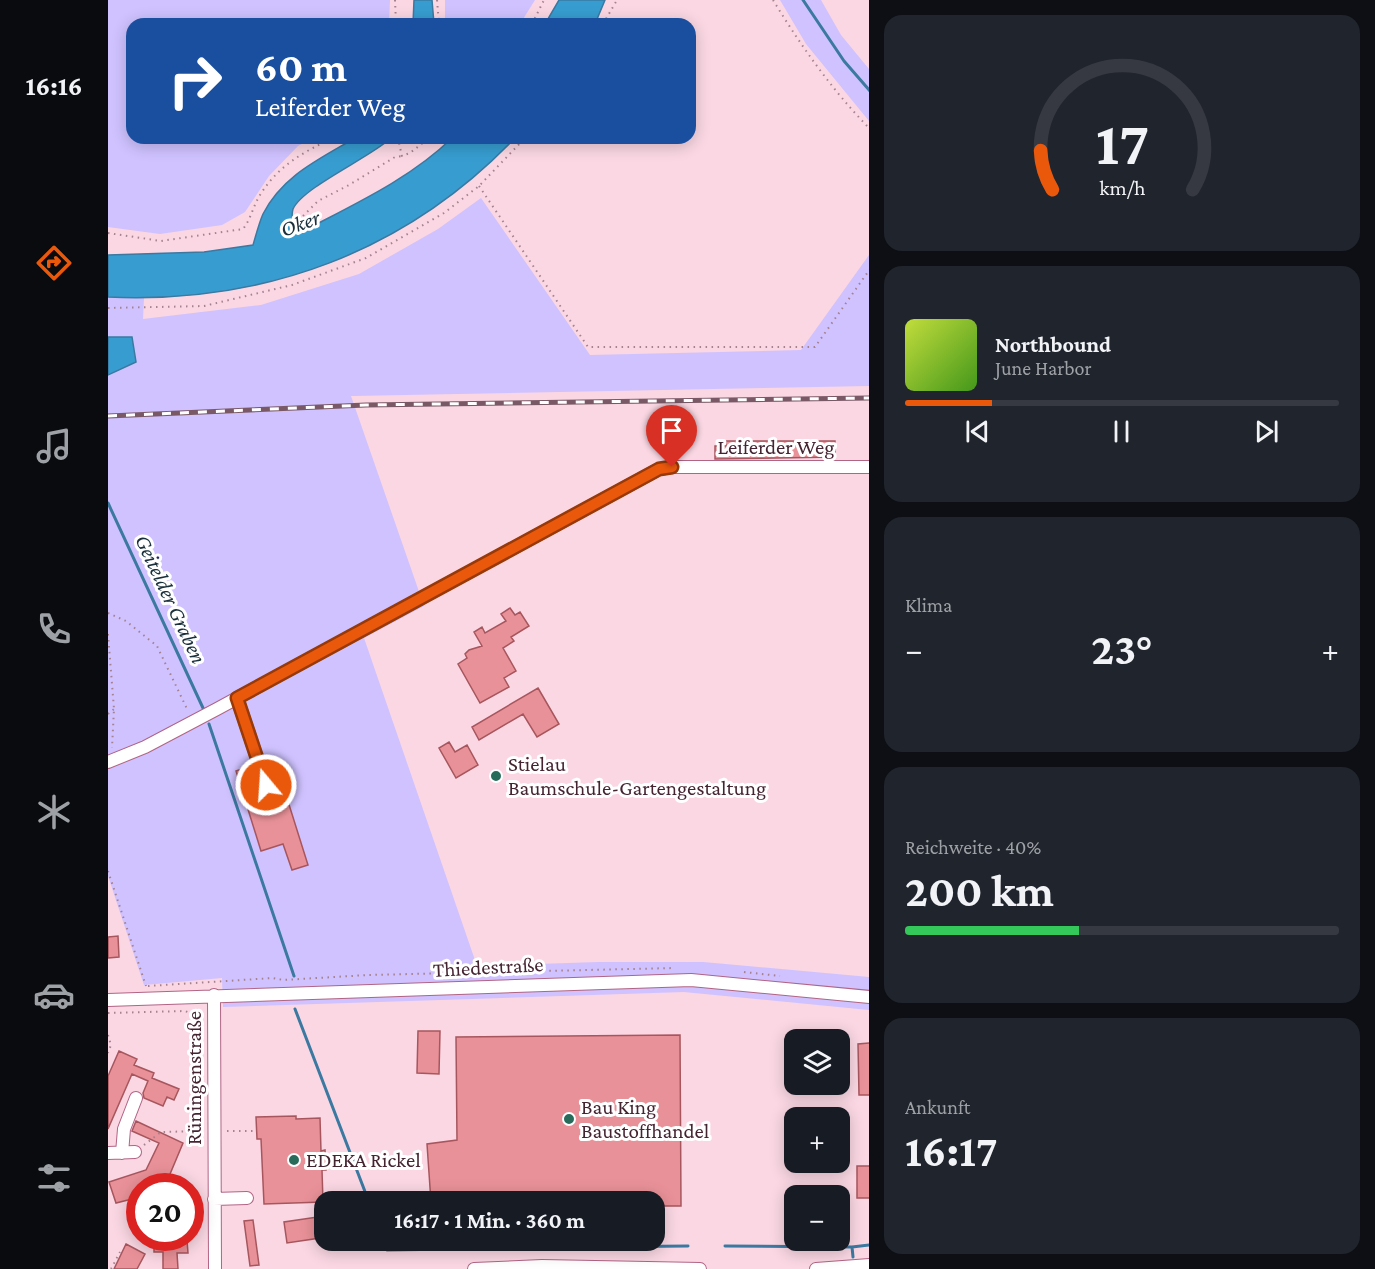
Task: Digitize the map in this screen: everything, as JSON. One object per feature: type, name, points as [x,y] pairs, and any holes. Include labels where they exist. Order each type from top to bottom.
[{"type":"street","name":"Leiferder Weg","points":[[110,761],[145,747],[193,722],[659,469],[672,467],[869,467]]},
{"type":"street","points":[[237,698],[266,785]]},
{"type":"street","name":"Thiedestraße","points":[[108,1000],[691,980],[869,997]]},
{"type":"street","name":"Rüningenstraße","points":[[214,995],[208,1131],[214,1200],[215,1269]]},
{"type":"street","points":[[122,1153],[124,1129],[136,1098]]},
{"type":"street","points":[[108,1153],[135,1152]]},
{"type":"street","points":[[214,1200],[247,1198]]},
{"type":"street","points":[[816,1269],[869,1265]]},
{"type":"street","points":[[474,1269],[700,1269]]},
{"type":"path","points":[[395,0],[396,18]]},
{"type":"path","points":[[437,0],[438,18]]},
{"type":"path","points":[[535,18],[544,0]]},
{"type":"path","points":[[606,18],[617,0]]},
{"type":"path","points":[[773,0],[814,63],[869,128]]},
{"type":"path","points":[[108,233],[161,241],[243,229],[272,177],[289,162],[322,144]]},
{"type":"path","points":[[399,144],[402,156]]},
{"type":"path","points":[[303,216],[318,201],[395,157],[410,153],[421,144]]},
{"type":"path","points":[[108,308],[204,306],[291,285],[366,258],[444,213],[479,186],[519,144]]},
{"type":"path","points":[[479,186],[588,347],[815,347],[869,271]]},
{"type":"path","points":[[108,613],[126,621],[157,646],[193,722]]},
{"type":"path","points":[[108,634],[114,709],[110,761]]},
{"type":"path","points":[[108,714],[114,709]]},
{"type":"path","points":[[108,871],[146,986]]},
{"type":"path","points":[[108,1013],[185,1011],[198,1016],[202,1097]]},
{"type":"path","points":[[108,1035],[111,1045],[108,1053]]},
{"type":"path","points":[[135,1152],[161,1132],[257,1131]]},
{"type":"path","points":[[111,1269],[120,1252]]},
{"type":"shaded area","points":[[108,0],[390,0],[389,18],[126,18],[126,144],[302,144],[269,176],[245,212],[222,225],[160,234],[108,227]]},
{"type":"shaded area","points":[[445,0],[535,0],[524,18],[445,18]]},
{"type":"shaded area","points":[[780,0],[821,0],[841,35],[869,69],[869,121],[806,44]]},
{"type":"shaded area","points":[[481,198],[590,355],[801,350],[869,255],[869,386],[351,396],[424,606],[364,638],[477,966],[598,962],[703,962],[869,977],[869,1010],[684,992],[223,1007],[222,978],[144,985],[108,876],[108,297],[144,298],[143,319],[261,305],[359,274],[438,229]]},
{"type":"water","points":[[414,0],[432,0],[434,18],[413,18]]},
{"type":"water","points":[[559,0],[605,0],[598,18],[548,18]]},
{"type":"water","points":[[345,144],[384,144],[299,200],[293,209],[292,218],[295,227],[302,230],[384,188],[420,165],[445,144],[509,144],[473,178],[428,212],[380,240],[330,263],[277,280],[223,291],[166,297],[108,297],[108,255],[204,252],[253,245],[263,214],[271,200],[292,178]]},
{"type":"water","points":[[108,337],[132,337],[136,362],[108,375]]},
{"type":"building","points":[[726,441],[835,441],[835,457],[715,459],[715,446],[726,446]]},
{"type":"building","points":[[510,608],[515,615],[520,612],[529,626],[511,637],[514,641],[503,648],[516,671],[504,678],[509,687],[480,703],[458,664],[467,658],[465,654],[469,650],[482,646],[474,632],[482,627],[485,633],[506,621],[501,614]]},
{"type":"building","points":[[538,688],[559,724],[537,737],[523,714],[479,740],[472,727]]},
{"type":"building","points":[[449,742],[455,752],[467,745],[478,765],[456,778],[439,748]]},
{"type":"building","points":[[248,767],[260,803],[286,795],[308,865],[292,870],[283,844],[261,851],[236,771]]},
{"type":"building","points":[[118,936],[119,957],[108,958],[108,937]]},
{"type":"building","points":[[418,1031],[440,1031],[439,1074],[417,1073]]},
{"type":"building","name":"Bau King Baustoffhandel","points":[[680,1035],[681,1206],[665,1206],[665,1191],[430,1191],[427,1144],[457,1140],[456,1037]]},
{"type":"building","points":[[869,1043],[869,1095],[859,1095],[858,1044]]},
{"type":"building","points":[[119,1051],[137,1059],[134,1065],[154,1073],[152,1078],[179,1089],[174,1100],[167,1097],[163,1106],[144,1098],[143,1093],[148,1081],[132,1074],[108,1129],[108,1076]]},
{"type":"building","name":"EDEKA Rickel","points":[[256,1117],[320,1118],[321,1151],[325,1150],[326,1170],[322,1170],[323,1191],[314,1191],[314,1202],[264,1204],[261,1139],[257,1139]]},
{"type":"building","points":[[136,1121],[183,1143],[170,1173],[137,1173],[146,1170],[159,1143],[132,1131]]},
{"type":"building","points":[[857,1166],[869,1166],[869,1198],[857,1198]]},
{"type":"building","points":[[126,1176],[126,1200],[116,1203],[109,1182]]},
{"type":"building","points":[[314,1218],[314,1239],[287,1243],[284,1222]]},
{"type":"building","points":[[253,1220],[259,1265],[250,1266],[244,1221]]},
{"type":"building","points":[[126,1244],[126,1251],[139,1251],[145,1254],[137,1269],[114,1269]]},
{"type":"building","points":[[188,1251],[188,1253],[177,1253],[178,1269],[163,1269],[163,1252],[154,1252]]},
{"type":"waterway","points":[[803,0],[844,61],[869,90]]},
{"type":"waterway","name":"Geitelder Graben","points":[[108,503],[203,708]]},
{"type":"waterway","name":"Geitelder Graben","points":[[209,724],[294,976]]},
{"type":"waterway","name":"Geitelder Graben","points":[[295,1009],[365,1191]]},
{"type":"waterway","name":"Geitelder Graben","points":[[725,1246],[869,1245]]},
{"type":"waterway","name":"Geitelder Graben","points":[[665,1246],[688,1246]]},
{"type":"waterway","name":"Geitelder Graben","points":[[852,1247],[853,1257]]},
{"type":"railway","points":[[108,416],[366,405],[869,398]]},
{"type":"place","name":"Stielau Baumschule-Gartengestaltung","points":[[496,776]]},
{"type":"place","name":"Bau King Baustoffhandel","points":[[569,1119]]},
{"type":"place","name":"EDEKA Rickel","points":[[294,1160]]},
{"type":"route","points":[[266,785],[237,698],[659,469],[672,467]]},
{"type":"water label","name":"Oker","points":[[300,223]]}]
